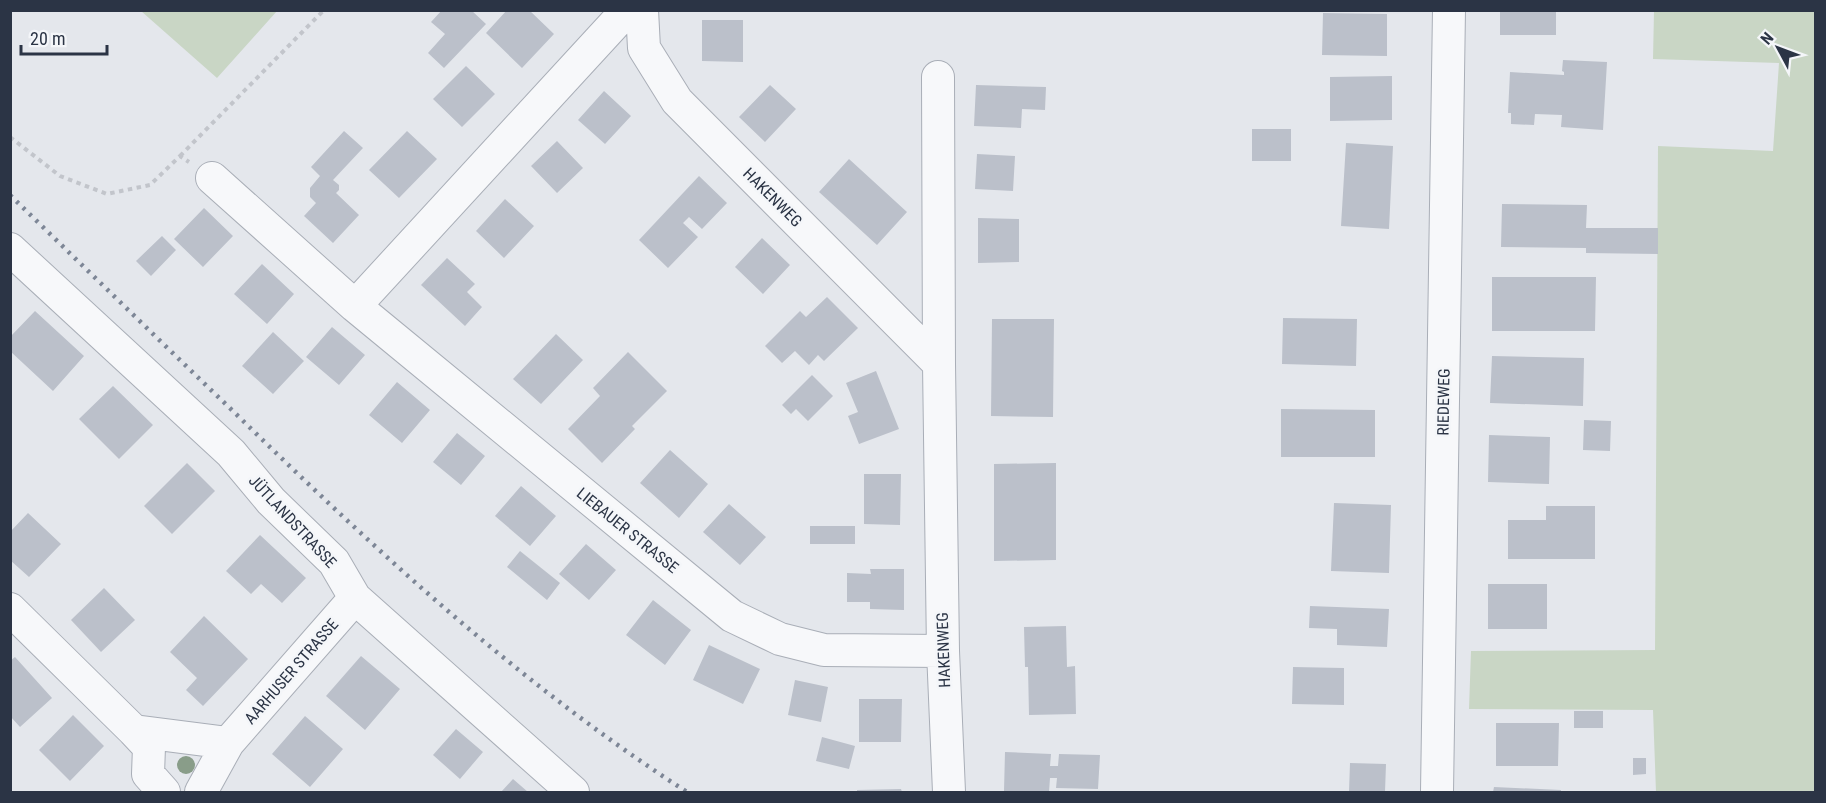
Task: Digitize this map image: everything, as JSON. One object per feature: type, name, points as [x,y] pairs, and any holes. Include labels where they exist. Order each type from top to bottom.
[{"type":"street","points":[[355,306],[618,20],[637,10]]},
{"type":"street","name":"HAKENWEG","points":[[642,10],[644,48],[678,101],[939,364]]},
{"type":"street","name":"RIEDEWEG","points":[[1437,792],[1449,10]]},
{"type":"street","name":"HAKENWEG","points":[[938,77],[943,651],[949,792]]},
{"type":"street","name":"LIEBAUER STRASSE","points":[[212,178],[355,306],[732,616],[780,639],[824,650],[943,651]]},
{"type":"street","name":"JÜTLANDSTRASSE","points":[[10,249],[231,453],[271,501],[334,562],[355,598],[573,792]]},
{"type":"street","name":"AARHUSER STRASSE","points":[[201,792],[228,743],[355,598]]},
{"type":"street","points":[[10,609],[149,747],[148,774],[164,792]]},
{"type":"street","points":[[134,731],[228,743]]},
{"type":"path","points":[[10,137],[60,176],[107,194],[150,185],[324,10]]},
{"type":"path","points":[[180,156],[212,178]]},
{"type":"green space","points":[[141,11],[277,11],[217,78]]},
{"type":"green space","points":[[1654,11],[1815,11],[1815,792],[1656,792],[1653,710],[1469,709],[1471,651],[1655,650],[1658,146],[1773,151],[1779,63],[1653,59]]},
{"type":"building","points":[[442,10],[471,10],[486,24],[444,68],[428,53],[445,34],[431,22]]},
{"type":"building","points":[[507,10],[529,10],[554,34],[522,68],[486,33]]},
{"type":"building","points":[[1500,10],[1556,10],[1556,35],[1500,35]]},
{"type":"building","points":[[1323,13],[1387,14],[1387,56],[1322,55]]},
{"type":"building","points":[[702,20],[743,20],[743,62],[702,61]]},
{"type":"building","points":[[1563,60],[1607,62],[1603,130],[1561,127],[1562,115],[1535,114],[1534,125],[1511,124],[1511,113],[1508,113],[1510,72],[1564,75]]},
{"type":"building","points":[[466,66],[495,94],[462,127],[433,99]]},
{"type":"building","points":[[1392,76],[1392,120],[1330,121],[1330,77]]},
{"type":"building","points":[[770,85],[796,109],[765,142],[739,117]]},
{"type":"building","points":[[976,85],[1046,87],[1045,110],[1022,109],[1021,128],[974,126]]},
{"type":"building","points":[[604,91],[631,116],[605,144],[578,120]]},
{"type":"building","points":[[1252,129],[1291,129],[1291,161],[1252,161]]},
{"type":"building","points":[[344,131],[363,148],[333,180],[339,185],[336,193],[359,215],[333,243],[304,216],[316,203],[310,197],[310,188],[320,176],[311,167]]},
{"type":"building","points":[[407,131],[437,159],[399,198],[369,170]]},
{"type":"building","points":[[557,141],[583,168],[557,193],[531,166]]},
{"type":"building","points":[[1346,143],[1393,146],[1389,229],[1341,226]]},
{"type":"building","points":[[977,154],[1015,156],[1013,191],[975,189]]},
{"type":"building","points":[[849,159],[907,212],[877,245],[819,192]]},
{"type":"building","points":[[699,176],[727,203],[702,229],[689,217],[683,223],[698,237],[668,268],[639,240]]},
{"type":"building","points":[[505,199],[534,226],[504,258],[476,231]]},
{"type":"building","points":[[1502,204],[1587,205],[1586,228],[1658,228],[1658,254],[1586,253],[1586,248],[1501,247]]},
{"type":"building","points":[[204,208],[233,236],[203,267],[174,239]]},
{"type":"building","points":[[978,218],[1019,219],[1019,262],[978,263]]},
{"type":"building","points":[[162,236],[176,250],[151,276],[136,261]]},
{"type":"building","points":[[762,238],[790,265],[763,294],[735,267]]},
{"type":"building","points":[[447,258],[475,284],[467,292],[482,307],[465,326],[421,285]]},
{"type":"building","points":[[262,264],[294,294],[267,324],[234,294]]},
{"type":"building","points":[[1492,277],[1596,277],[1595,331],[1492,331]]},
{"type":"building","points":[[827,297],[858,328],[824,361],[818,355],[809,365],[795,351],[782,363],[765,346],[800,311],[806,317]]},
{"type":"building","points":[[35,311],[84,356],[53,391],[10,351],[10,337]]},
{"type":"building","points":[[1283,318],[1357,319],[1356,366],[1282,364]]},
{"type":"building","points":[[992,319],[1054,319],[1053,417],[991,416]]},
{"type":"building","points":[[332,327],[365,355],[339,385],[306,357]]},
{"type":"building","points":[[273,332],[304,361],[273,394],[242,366]]},
{"type":"building","points":[[556,334],[583,360],[541,404],[513,379]]},
{"type":"building","points":[[628,352],[667,391],[632,426],[635,429],[602,463],[568,429],[600,396],[593,388]]},
{"type":"building","points":[[1492,356],[1584,358],[1583,406],[1490,403]]},
{"type":"building","points":[[876,371],[899,429],[859,444],[848,416],[858,412],[846,383]]},
{"type":"building","points":[[812,375],[833,396],[808,421],[796,409],[791,414],[782,405]]},
{"type":"building","points":[[397,382],[430,410],[402,443],[369,415]]},
{"type":"building","points":[[113,386],[153,425],[119,459],[79,419]]},
{"type":"building","points":[[1281,409],[1375,410],[1375,457],[1281,457]]},
{"type":"building","points":[[1584,420],[1611,421],[1610,451],[1583,450]]},
{"type":"building","points":[[457,433],[485,456],[461,485],[433,462]]},
{"type":"building","points":[[1489,435],[1550,437],[1549,484],[1488,482]]},
{"type":"building","points":[[670,450],[708,484],[679,518],[640,483]]},
{"type":"building","points":[[187,463],[215,491],[172,534],[144,506]]},
{"type":"building","points":[[1056,463],[1056,560],[994,561],[994,464]]},
{"type":"building","points":[[864,474],[901,474],[900,525],[864,524]]},
{"type":"building","points":[[521,486],[556,516],[530,546],[495,516]]},
{"type":"building","points":[[1334,503],[1391,505],[1389,573],[1331,571]]},
{"type":"building","points":[[729,504],[766,537],[740,565],[703,532]]},
{"type":"building","points":[[1546,506],[1595,506],[1595,559],[1508,559],[1508,520],[1546,520]]},
{"type":"building","points":[[28,513],[61,544],[29,577],[10,560],[10,532]]},
{"type":"building","points":[[810,526],[855,526],[855,544],[810,544]]},
{"type":"building","points":[[260,535],[306,578],[282,603],[261,584],[251,594],[226,571]]},
{"type":"building","points":[[586,544],[616,570],[589,600],[559,574]]},
{"type":"building","points":[[520,551],[560,583],[547,600],[507,567]]},
{"type":"building","points":[[870,569],[904,569],[904,610],[870,609],[870,602],[847,602],[847,573],[871,574]]},
{"type":"building","points":[[1488,584],[1547,584],[1547,629],[1488,629]]},
{"type":"building","points":[[104,588],[135,620],[101,652],[71,620]]},
{"type":"building","points":[[653,600],[691,630],[665,665],[626,635]]},
{"type":"building","points":[[1310,606],[1389,609],[1387,647],[1337,645],[1337,629],[1309,628]]},
{"type":"building","points":[[204,616],[248,659],[203,706],[186,690],[197,678],[170,652]]},
{"type":"building","points":[[1066,626],[1067,667],[1075,666],[1076,714],[1029,715],[1024,627]]},
{"type":"building","points":[[709,645],[760,669],[743,704],[693,680]]},
{"type":"building","points":[[361,656],[400,689],[365,730],[326,696]]},
{"type":"building","points":[[15,657],[52,698],[20,727],[10,716],[10,661]]},
{"type":"building","points":[[1293,667],[1344,668],[1344,705],[1292,704]]},
{"type":"building","points":[[795,680],[828,687],[821,722],[788,715]]},
{"type":"building","points":[[859,699],[902,699],[901,742],[859,742]]},
{"type":"building","points":[[1574,711],[1603,711],[1603,728],[1574,728]]},
{"type":"building","points":[[73,715],[104,746],[70,781],[39,750]]},
{"type":"building","points":[[305,716],[343,749],[310,787],[272,754]]},
{"type":"building","points":[[1496,723],[1559,723],[1558,766],[1496,766]]},
{"type":"building","points":[[456,729],[483,752],[460,779],[433,755]]},
{"type":"building","points":[[822,737],[855,746],[849,769],[816,761]]},
{"type":"building","points":[[1005,752],[1051,754],[1050,766],[1058,766],[1059,754],[1100,755],[1098,789],[1056,788],[1057,778],[1050,778],[1049,792],[1004,791]]},
{"type":"building","points":[[1633,758],[1646,758],[1646,774],[1633,775]]},
{"type":"building","points":[[1350,763],[1386,764],[1385,792],[1349,792]]},
{"type":"building","points":[[513,779],[528,792],[501,792]]},
{"type":"building","points":[[1494,787],[1561,790],[1561,792],[1493,792]]},
{"type":"building","points":[[901,789],[902,792],[857,792],[857,790]]},
{"type":"railway","points":[[10,195],[288,465],[396,565],[508,661],[566,707],[687,792]]}]
